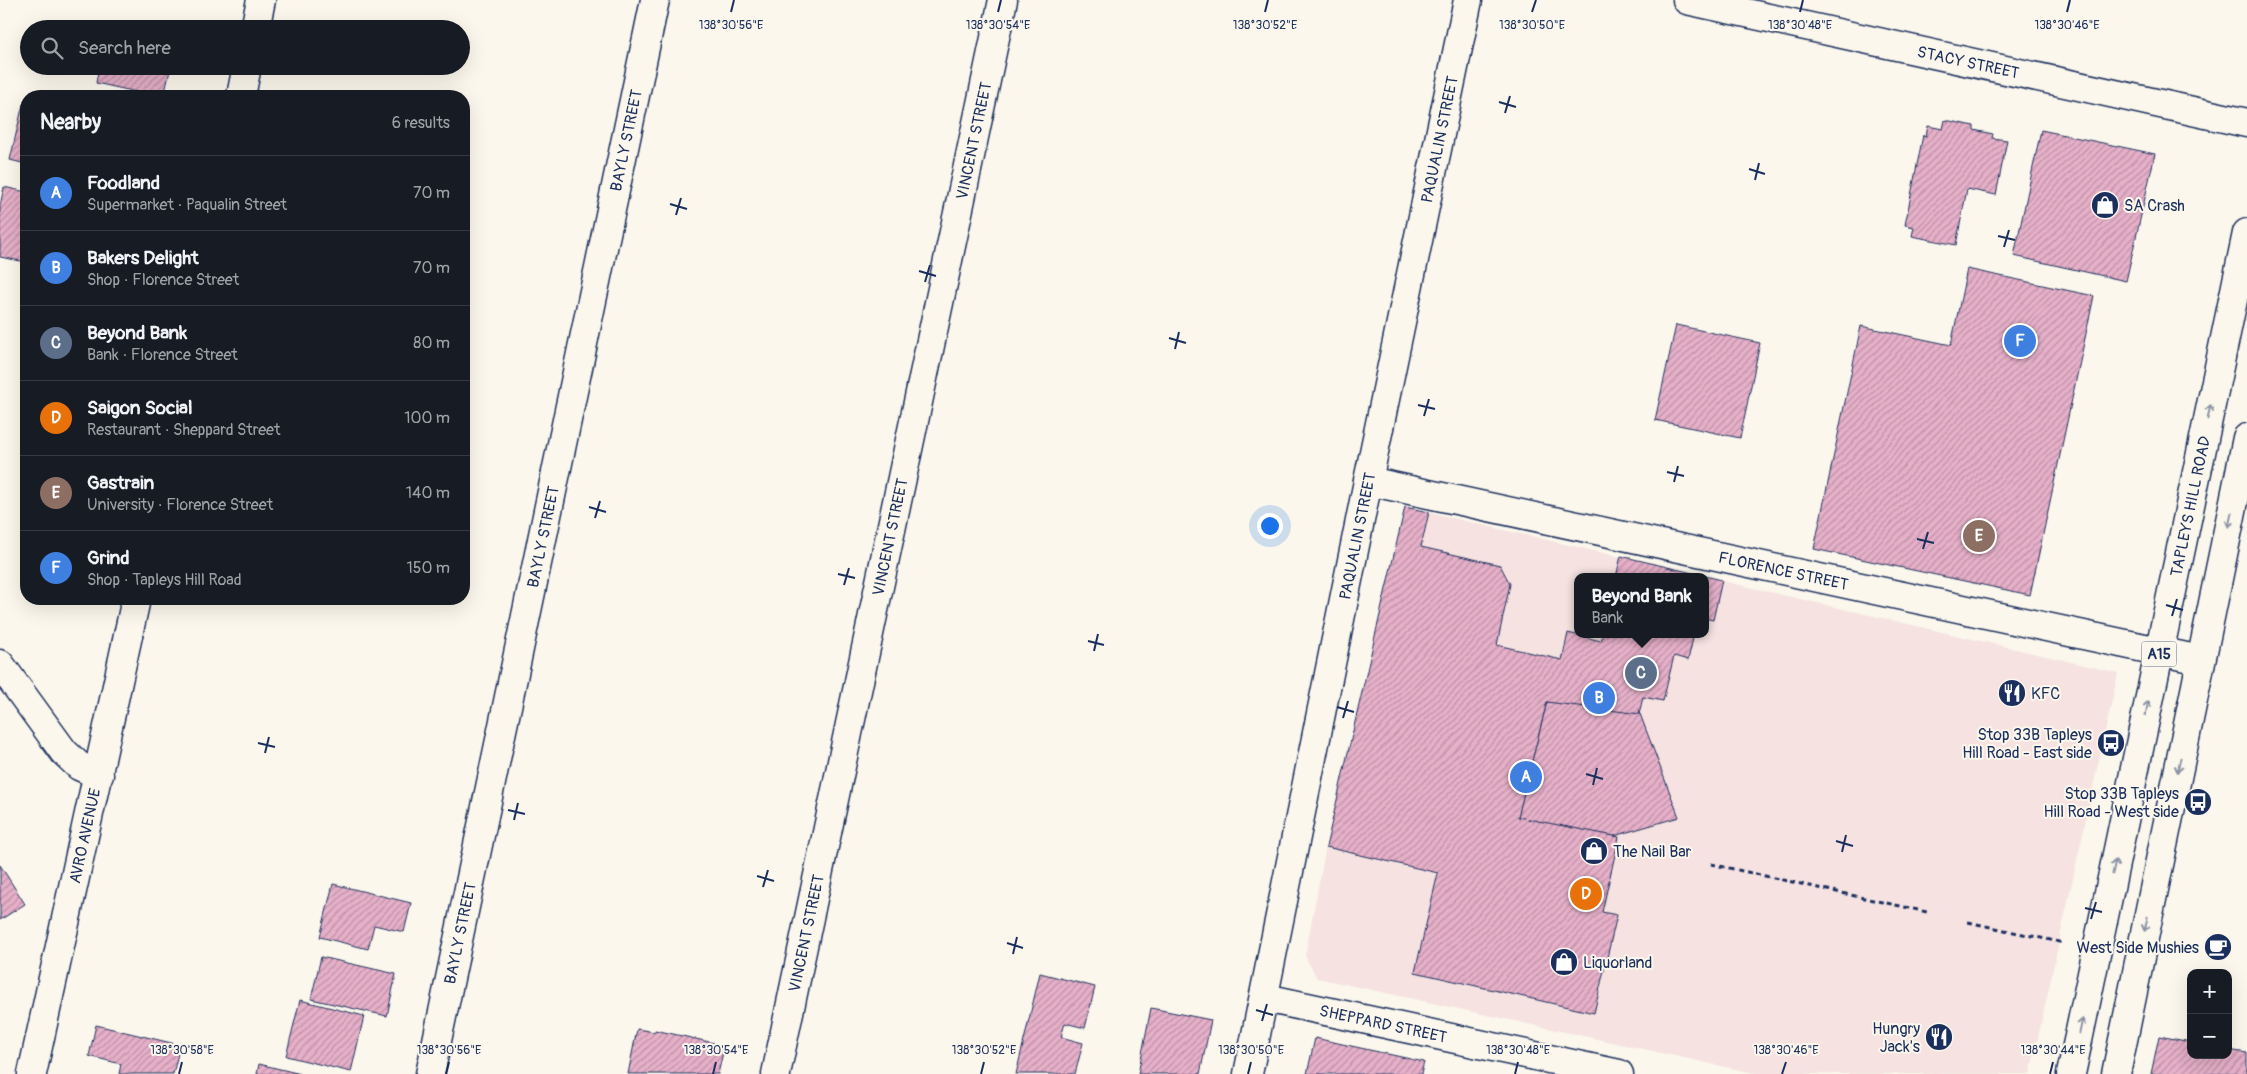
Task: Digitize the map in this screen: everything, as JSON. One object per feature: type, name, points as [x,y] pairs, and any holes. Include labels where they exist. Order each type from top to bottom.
[{"type":"street","points":[[257,20],[261,0]]},
{"type":"street","name":"BAYLY STREET","points":[[430,1074],[655,0]]},
{"type":"street","name":"VINCENT STREET","points":[[776,1074],[1003,0]]},
{"type":"street","name":"PAQUALIN STREET","points":[[1248,1074],[1468,0]]},
{"type":"street","name":"STACY STREET","points":[[1687,0],[2247,124]]},
{"type":"street","points":[[242,90],[245,75]]},
{"type":"street","name":"TAPLEYS HILL ROAD","points":[[2071,1074],[2247,233]]},
{"type":"street","name":"A15","points":[[2116,1074],[2247,438]]},
{"type":"street","name":"FLORENCE STREET","points":[[1368,481],[2200,660]]},
{"type":"street","name":"AVRO AVENUE","points":[[32,1074],[135,605]]},
{"type":"street","points":[[0,664],[64,752],[80,766],[99,775]]},
{"type":"street","name":"SHEPPARD STREET","points":[[1265,998],[1619,1074]]},
{"type":"path","points":[[1711,864],[1927,912]]},
{"type":"path","points":[[1968,922],[2064,943]]},
{"type":"shaded area","points":[[1405,507],[1688,573],[1574,573],[1574,638],[1709,638],[1709,578],[2118,673],[2030,1074],[1758,1074],[1317,978],[1305,956],[1326,847]]},
{"type":"building","points":[[97,75],[169,75],[165,90],[128,90],[96,83]]},
{"type":"building","points":[[20,117],[20,162],[10,160]]},
{"type":"building","points":[[1945,120],[1974,126],[1974,130],[1993,134],[1992,138],[2007,140],[1996,195],[1967,189],[1956,245],[1912,236],[1914,227],[1905,225],[1923,135],[1926,136],[1928,126],[1943,129]]},
{"type":"building","points":[[2041,130],[2155,154],[2126,281],[2014,256]]},
{"type":"building","points":[[4,187],[20,191],[20,261],[0,257],[0,206]]},
{"type":"building","points":[[1967,269],[2094,296],[2030,595],[1814,549],[1861,326],[1951,345]]},
{"type":"building","points":[[1676,325],[1760,343],[1740,438],[1655,420]]},
{"type":"building","points":[[1405,507],[1429,512],[1421,547],[1500,565],[1510,584],[1497,645],[1562,660],[1568,633],[1574,634],[1574,638],[1589,638],[1601,641],[1602,638],[1693,638],[1688,660],[1674,656],[1663,701],[1643,697],[1637,723],[1547,702],[1519,814],[1619,837],[1602,912],[1617,915],[1594,1013],[1415,972],[1438,873],[1326,847]]},
{"type":"building","points":[[1621,556],[1693,573],[1617,573]]},
{"type":"building","points":[[1709,577],[1722,580],[1713,620],[1709,619]]},
{"type":"building","points":[[1547,702],[1640,714],[1679,817],[1614,836],[1518,817]]},
{"type":"building","points":[[0,865],[25,904],[0,920]]},
{"type":"building","points":[[333,884],[411,903],[404,932],[374,925],[368,949],[320,937]]},
{"type":"building","points":[[321,957],[396,974],[387,1016],[311,999]]},
{"type":"building","points":[[1040,973],[1095,987],[1085,1028],[1065,1023],[1061,1037],[1083,1043],[1075,1074],[1016,1074]]},
{"type":"building","points":[[300,1000],[364,1016],[351,1072],[286,1056]]},
{"type":"building","points":[[1151,1008],[1211,1020],[1200,1074],[1138,1074]]},
{"type":"building","points":[[96,1025],[180,1045],[173,1074],[119,1074],[121,1064],[89,1056]]},
{"type":"building","points":[[637,1029],[655,1032],[655,1030],[714,1043],[713,1045],[724,1048],[718,1074],[628,1074]]},
{"type":"building","points":[[2159,1036],[2187,1041],[2187,1059],[2232,1059],[2232,1051],[2247,1053],[2247,1074],[2151,1074]]},
{"type":"building","points":[[1315,1038],[1424,1062],[1421,1074],[1307,1074]]},
{"type":"building","points":[[259,1064],[301,1074],[257,1074]]},
{"type":"place","name":"SA Crash","points":[[2105,205]]},
{"type":"place","name":"Grind","points":[[2020,341]]},
{"type":"place","name":"Gastrain","points":[[1979,536]]},
{"type":"place","name":"Beyond Bank","points":[[1641,673]]},
{"type":"place","name":"KFC","points":[[2012,693]]},
{"type":"place","name":"Bakers Delight","points":[[1599,698]]},
{"type":"place","name":"Stop 33B Tapleys Hill Road - East side","points":[[2111,743]]},
{"type":"place","name":"Foodland","points":[[1526,777]]},
{"type":"place","name":"Stop 33B Tapleys Hill Road - West side","points":[[2198,802]]},
{"type":"place","name":"The Nail Bar","points":[[1594,851]]},
{"type":"place","name":"Saigon Social","points":[[1586,894]]},
{"type":"place","name":"West Side Mushies","points":[[2218,947]]},
{"type":"place","name":"Liquorland","points":[[1564,962]]},
{"type":"place","name":"Hungry Jack's","points":[[1939,1037]]}]
